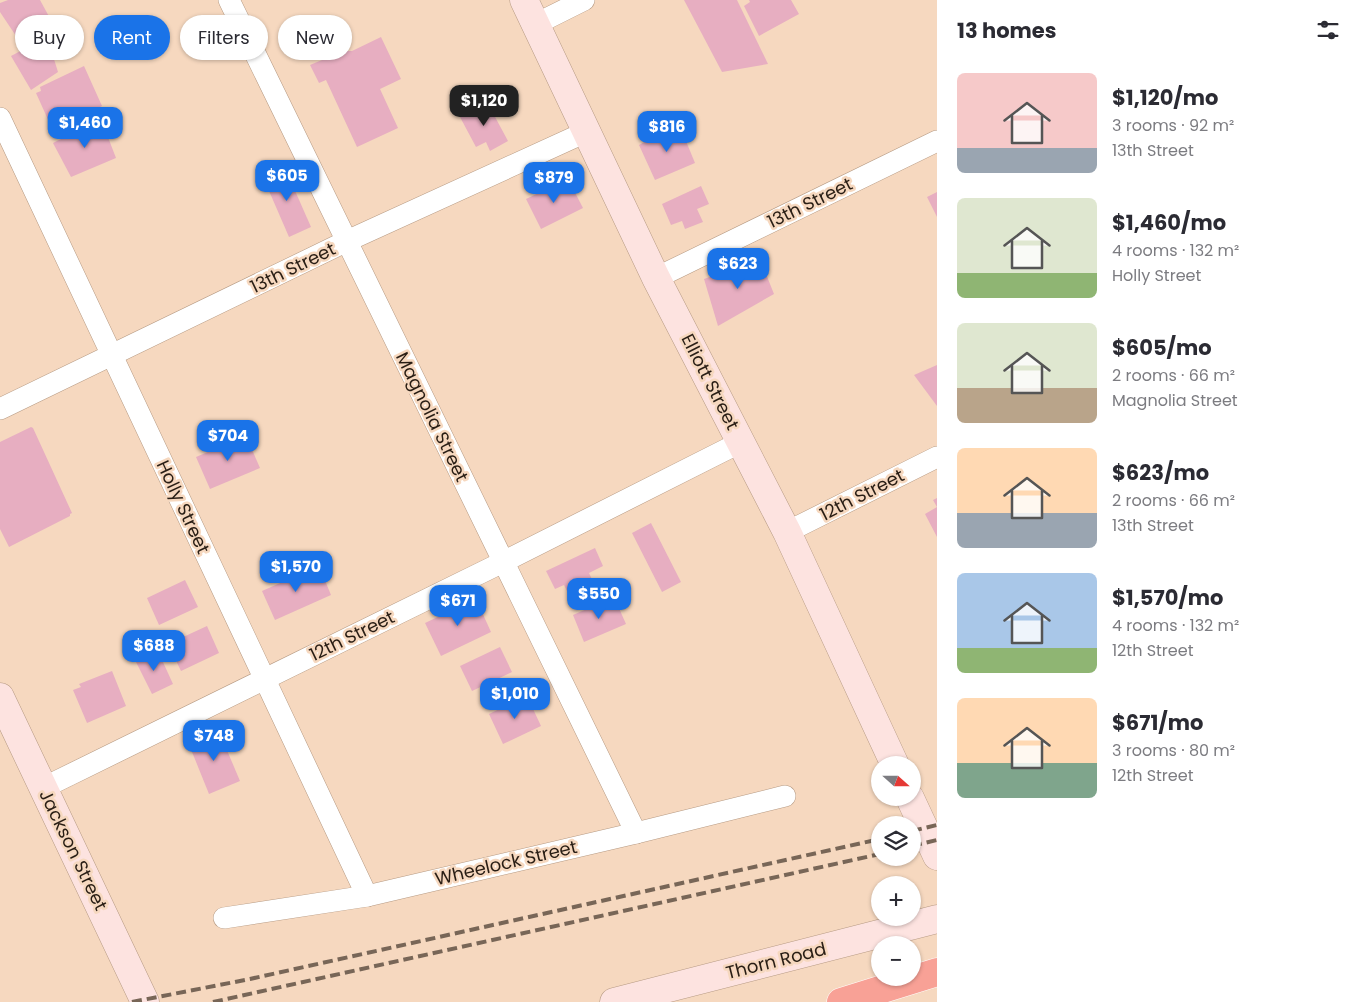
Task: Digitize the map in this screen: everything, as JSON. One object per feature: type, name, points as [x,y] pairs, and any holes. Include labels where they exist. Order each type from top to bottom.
[{"type":"highway","points":[[841,1002],[937,972]]},
{"type":"main road","name":"Elliott Street","points":[[530,12],[656,278],[787,532],[891,756]]},
{"type":"main road","name":"Jackson Street","points":[[0,698],[145,1002]]},
{"type":"main road","points":[[914,806],[937,856]]},
{"type":"main road","name":"Thorn Road","points":[[614,1002],[937,919]]},
{"type":"street","name":"Magnolia Street","points":[[229,0],[636,833]]},
{"type":"street","points":[[530,12],[584,0]]},
{"type":"street","name":"Holly Street","points":[[0,118],[367,896]]},
{"type":"street","name":"13th Street","points":[[0,409],[347,241],[588,131]]},
{"type":"street","name":"13th Street","points":[[656,278],[937,141]]},
{"type":"street","name":"12th Street","points":[[43,788],[503,562],[741,442]]},
{"type":"street","name":"12th Street","points":[[787,532],[937,457]]},
{"type":"street","name":"Wheelock Street","points":[[224,918],[367,896],[785,796]]},
{"type":"building","points":[[8,0],[40,0],[48,15],[15,15],[15,34],[0,12],[0,3]]},
{"type":"building","points":[[684,0],[737,0],[768,64],[722,72]]},
{"type":"building","points":[[749,0],[791,0],[799,14],[759,36],[744,6],[750,2]]},
{"type":"building","points":[[381,37],[401,79],[380,89],[398,128],[357,147],[326,80],[319,83],[310,65],[322,60],[352,60],[352,51]]},
{"type":"building","points":[[15,54],[15,60],[54,60],[58,72],[31,90],[11,56]]},
{"type":"building","points":[[84,66],[102,106],[59,126],[59,120],[50,124],[36,93],[41,91],[40,87]]},
{"type":"building","points":[[487,102],[508,141],[490,151],[486,142],[476,147],[460,117]]},
{"type":"building","points":[[101,119],[116,158],[71,177],[53,143]]},
{"type":"building","points":[[677,124],[681,129],[695,163],[655,180],[639,145]]},
{"type":"building","points":[[285,168],[311,227],[289,237],[263,177]]},
{"type":"building","points":[[568,179],[583,208],[541,229],[526,199]]},
{"type":"building","points":[[701,186],[709,204],[697,209],[703,222],[685,229],[682,221],[671,225],[662,204]]},
{"type":"building","points":[[937,192],[937,217],[927,197]]},
{"type":"building","points":[[760,259],[774,294],[718,326],[704,279]]},
{"type":"building","points":[[937,365],[937,406],[914,375]]},
{"type":"building","points":[[31,427],[72,513],[70,516],[9,547],[0,529],[0,442]]},
{"type":"building","points":[[246,436],[260,468],[210,489],[196,457]]},
{"type":"building","points":[[937,498],[937,507],[933,500]]},
{"type":"building","points":[[937,507],[937,537],[925,514]]},
{"type":"building","points":[[651,523],[681,582],[662,592],[632,533]]},
{"type":"building","points":[[595,548],[603,566],[589,573],[598,592],[573,603],[564,585],[555,589],[546,571]]},
{"type":"building","points":[[314,568],[324,578],[331,595],[275,620],[262,591]]},
{"type":"building","points":[[185,580],[198,607],[159,625],[147,598]]},
{"type":"building","points":[[614,597],[626,624],[584,642],[573,615]]},
{"type":"building","points":[[476,599],[491,632],[441,656],[425,623]]},
{"type":"building","points":[[207,626],[219,653],[181,671],[168,644]]},
{"type":"building","points":[[500,647],[512,672],[472,691],[460,666]]},
{"type":"building","points":[[157,649],[173,684],[152,694],[135,660]]},
{"type":"building","points":[[112,671],[126,706],[87,723],[73,690],[81,687],[79,684]]},
{"type":"building","points":[[527,696],[541,726],[503,744],[489,714]]},
{"type":"building","points":[[218,729],[240,781],[209,794],[188,742]]},
{"type":"railway","points":[[921,829],[937,825]]},
{"type":"railway","points":[[921,844],[937,840]]},
{"type":"railway","points":[[132,1002],[250,979],[871,841]]},
{"type":"railway","points":[[213,1002],[871,856]]}]
